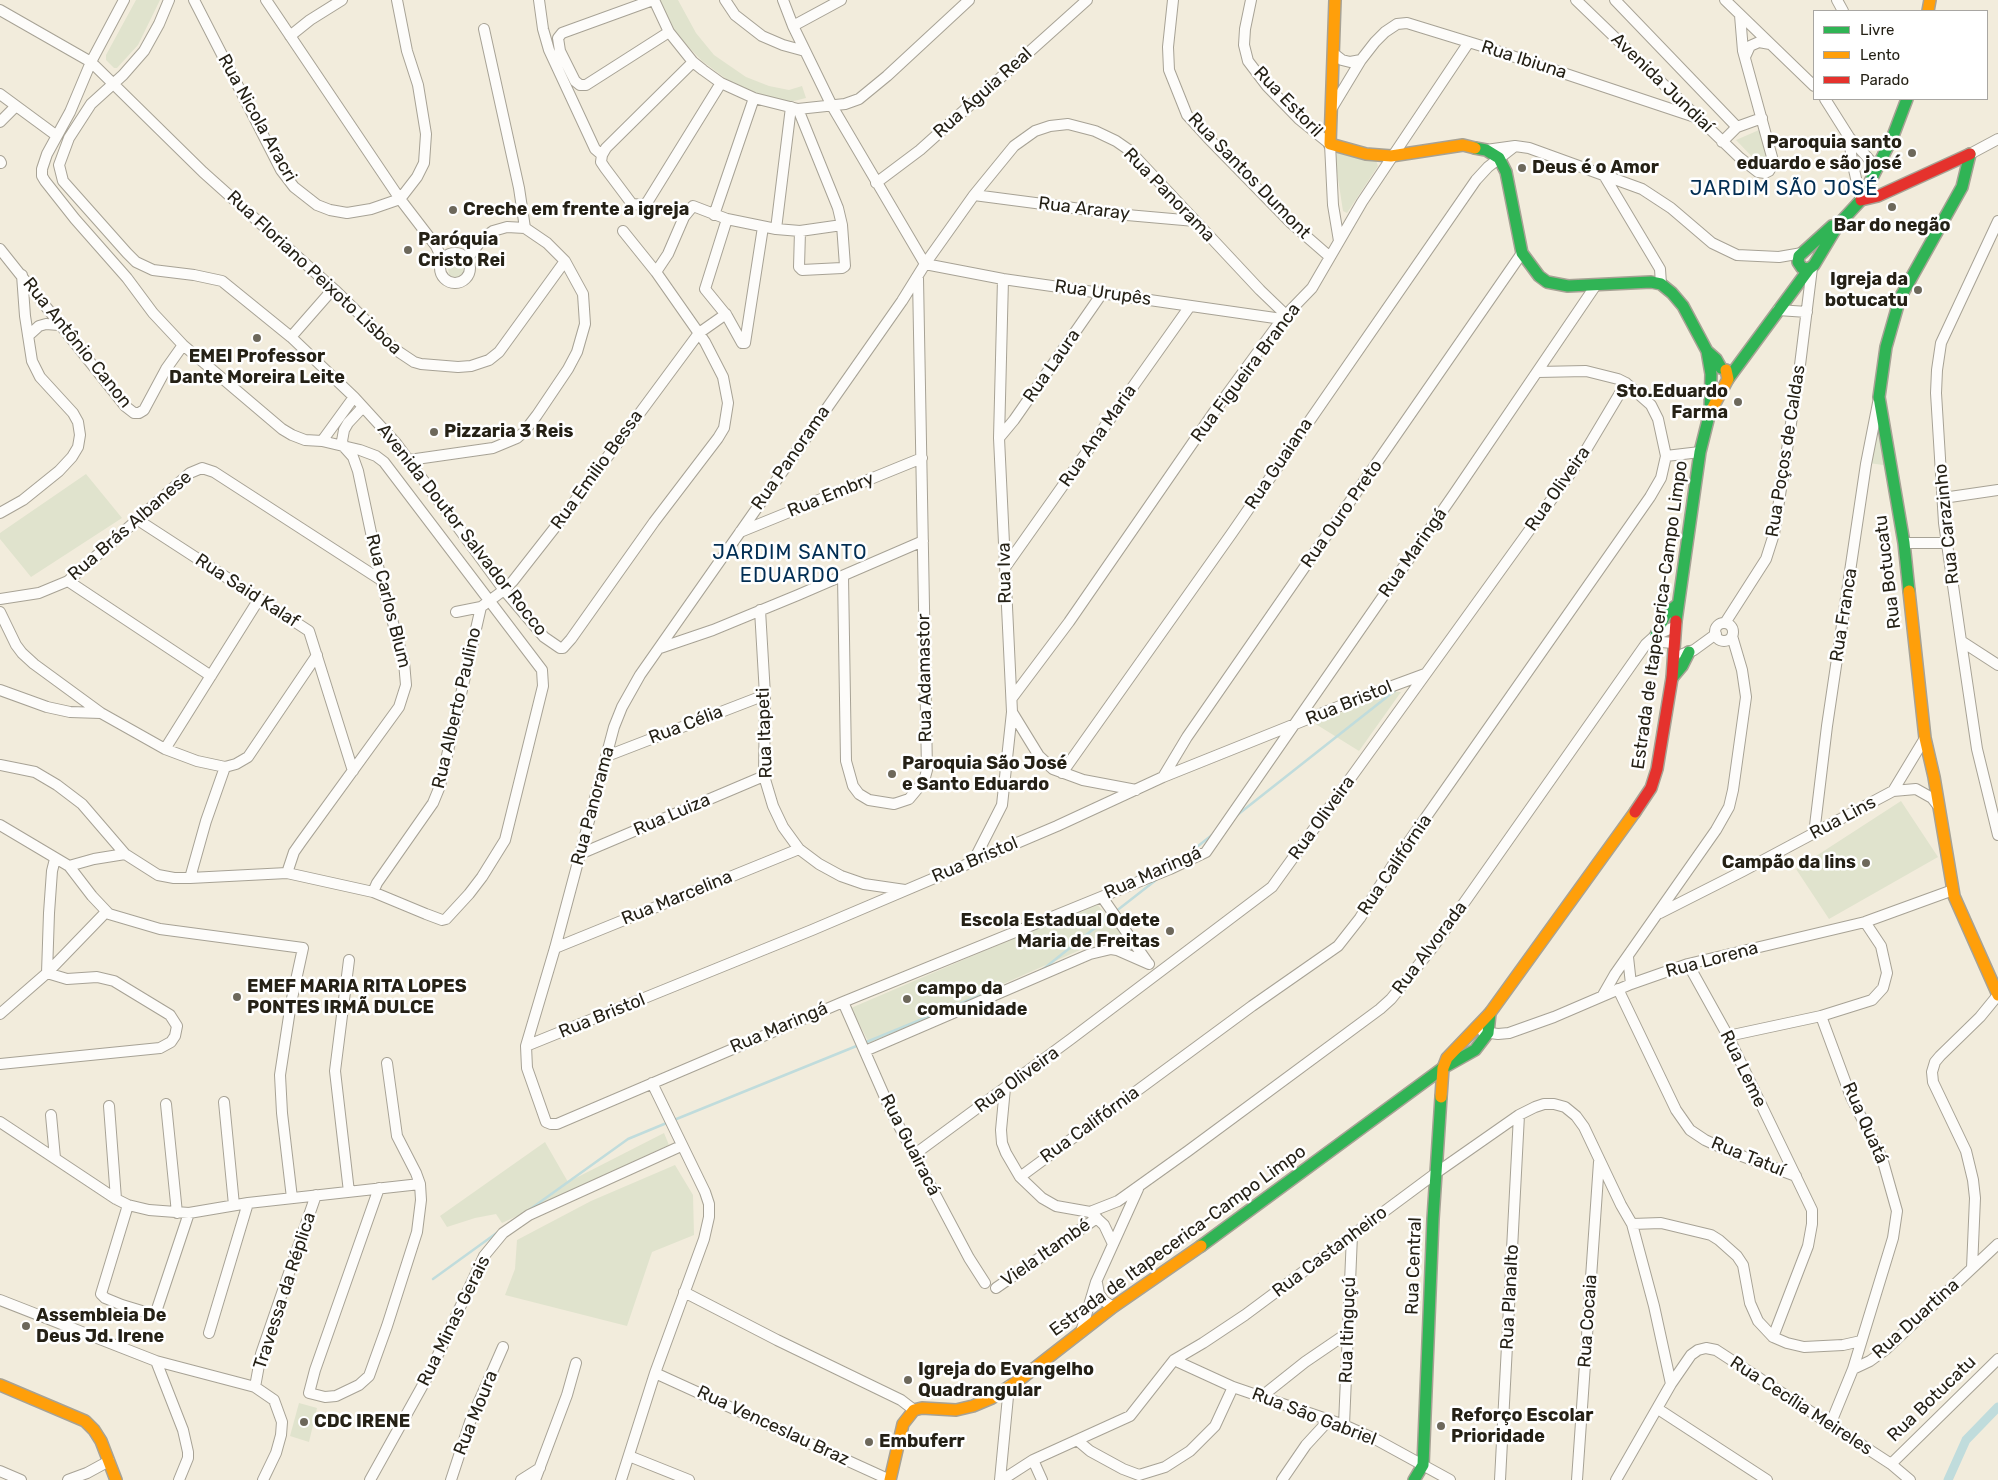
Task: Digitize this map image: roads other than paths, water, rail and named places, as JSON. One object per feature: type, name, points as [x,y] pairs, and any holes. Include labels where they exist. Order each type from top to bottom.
[{"type":"main road","points":[[1335,0],[1330,144],[1366,154],[1392,156],[1463,145],[1483,149],[1499,158],[1506,172],[1522,253],[1535,272],[1547,282],[1568,286],[1651,282],[1661,284]]},
{"type":"main road","points":[[1720,375],[1747,352],[1796,288],[1806,261],[1861,200],[1893,136],[1907,100]]},
{"type":"main road","points":[[1861,200],[1878,196],[1970,154]]},
{"type":"main road","name":"Rua Botucatu","points":[[1970,154],[1962,187],[1900,298],[1886,347],[1879,397],[1904,543],[1925,738],[1953,890],[1977,951],[1998,995]]},
{"type":"main road","name":"Estrada de Itapecerica-Campo Limpo","points":[[1443,1068],[1447,1058],[1490,1013],[1644,800],[1651,788],[1657,769],[1672,678],[1674,627],[1700,452],[1720,375],[1683,306],[1672,292],[1661,284]]},
{"type":"main road","points":[[1653,638],[1666,615],[1677,605]]},
{"type":"main road","points":[[1672,678],[1692,651]]},
{"type":"main road","name":"Estrada de Itapecerica-Campo Limpo","points":[[914,1410],[922,1408],[956,1410],[973,1406],[992,1398],[1046,1361],[1113,1307],[1205,1243],[1443,1068],[1474,1050],[1488,1033],[1490,1013]]},
{"type":"main road","name":"Rua Central","points":[[1424,1465],[1425,1399],[1443,1068]]},
{"type":"main road","points":[[0,1385],[85,1421],[94,1430],[116,1480]]},
{"type":"main road","points":[[890,1480],[902,1429],[914,1410]]},
{"type":"main road","points":[[1414,1480],[1424,1465]]},
{"type":"street","name":"Avenida Doutor Salvador Rocco","points":[[124,0],[91,62],[70,112],[56,136],[42,169],[42,176],[45,181],[153,313],[183,345],[282,429],[298,438],[322,441],[371,454],[384,462],[542,670],[542,686],[505,840],[496,857],[469,894],[450,917],[442,920],[373,892]]},
{"type":"street","name":"Avenida Doutor Salvador Rocco","points":[[169,0],[159,24],[144,51],[123,76],[91,104],[69,138],[60,165],[63,181],[136,262],[153,270],[194,275],[222,281],[291,337],[354,397],[396,443],[504,590],[544,637],[557,647],[563,648],[724,428],[728,403],[724,377],[698,333]]},
{"type":"street","name":"Rua Nicola Aracri","points":[[194,0],[282,170],[294,187],[317,206],[336,212],[347,213],[371,210],[400,199]]},
{"type":"street","points":[[266,0],[400,199],[436,246],[442,260],[441,274],[447,282],[458,283],[462,282],[469,274],[470,269],[464,256],[455,253],[442,260]]},
{"type":"street","points":[[290,36],[310,20],[342,0]]},
{"type":"street","points":[[397,0],[407,51],[418,85],[426,134],[424,163],[417,177],[400,199]]},
{"type":"street","points":[[539,0],[550,50],[595,149],[602,155]]},
{"type":"street","points":[[558,36],[567,31],[654,0],[669,32],[693,62],[721,83],[754,98],[794,108],[832,106],[859,99],[969,0]]},
{"type":"street","points":[[725,0],[735,14],[762,36],[782,46],[805,52]]},
{"type":"street","points":[[784,0],[793,26],[832,106],[925,264]]},
{"type":"street","points":[[793,26],[842,0]]},
{"type":"street","name":"Rua Águia Real","points":[[876,183],[920,150],[1087,0]]},
{"type":"street","name":"Rua Santos Dumont","points":[[1173,0],[1168,47],[1169,70],[1187,114],[1208,138],[1292,223],[1330,257]]},
{"type":"street","name":"Rua Estoril","points":[[1251,0],[1245,29],[1244,46],[1248,61],[1267,86],[1298,119],[1330,144]]},
{"type":"street","name":"Avenida Jundiaí","points":[[1576,0],[1722,142],[1758,172],[1769,172],[1773,164],[1762,118]]},
{"type":"street","name":"Avenida Jundiaí","points":[[1615,0],[1738,127]]},
{"type":"street","points":[[1725,0],[1813,85]]},
{"type":"street","name":"Rua Floriano Peixoto Lisboa","points":[[0,10],[91,62],[203,172],[407,358],[422,364],[471,366],[489,360],[499,352],[565,261]]},
{"type":"street","points":[[1722,142],[1738,127],[1762,118],[1745,57],[1740,15]]},
{"type":"street","name":"Rua Ibiuna","points":[[1332,108],[1375,42],[1397,24],[1406,23],[1417,25],[1698,118]]},
{"type":"street","points":[[484,29],[519,188],[525,228]]},
{"type":"street","points":[[544,29],[558,36]]},
{"type":"street","points":[[558,36],[560,51],[572,76],[577,84],[583,86],[669,32]]},
{"type":"street","name":"Rua Figueira Branca","points":[[1012,698],[1069,622],[1214,412],[1284,317],[1312,288],[1338,241],[1392,156],[1469,42]]},
{"type":"street","points":[[1745,57],[1750,46],[1759,42],[1770,44]]},
{"type":"street","points":[[1333,53],[1346,61],[1355,62],[1362,60]]},
{"type":"street","points":[[693,62],[606,148],[602,155],[602,162],[629,202],[634,205],[644,205],[721,83]]},
{"type":"street","points":[[0,94],[56,136]]},
{"type":"street","points":[[714,215],[754,98]]},
{"type":"street","points":[[1826,100],[1850,137],[1876,167]]},
{"type":"street","points":[[0,122],[16,106]]},
{"type":"street","points":[[794,108],[831,190],[842,225],[845,266],[842,268],[809,271],[800,269],[800,231]]},
{"type":"street","points":[[776,229],[794,108]]},
{"type":"street","name":"Rua Panorama","points":[[549,1124],[546,1122],[527,1068],[526,1046],[622,708],[640,675],[722,555],[918,278],[925,264],[998,163],[1024,137],[1050,126],[1068,124],[1109,137],[1129,150],[1284,317]]},
{"type":"street","points":[[1850,137],[1852,161],[1861,200]]},
{"type":"street","points":[[1970,154],[1998,139]]},
{"type":"street","points":[[1330,144],[1333,205],[1338,241]]},
{"type":"street","points":[[1483,149],[1515,146],[1529,148],[1642,189],[1655,197],[1712,243],[1726,250],[1748,256],[1779,257],[1806,261]]},
{"type":"street","name":"Rua Guaiana","points":[[1062,773],[1471,188],[1488,167],[1515,146]]},
{"type":"street","points":[[1605,177],[1660,269],[1661,284]]},
{"type":"street","name":"Rua Araray","points":[[974,195],[1127,215],[1195,221]]},
{"type":"street","points":[[656,272],[668,254],[691,207],[697,206],[714,215],[763,228],[800,231],[842,225]]},
{"type":"street","points":[[727,219],[705,287],[706,291],[726,314],[744,344],[763,228]]},
{"type":"street","name":"Rua Carazinho","points":[[1998,221],[1941,343],[1936,370],[1943,498],[1961,641],[1977,749],[1998,835]]},
{"type":"street","points":[[409,460],[492,448],[510,442],[524,432],[568,369],[577,352],[585,324],[583,294],[565,261],[546,244],[525,228],[507,227],[493,231],[477,245],[467,259]]},
{"type":"street","points":[[623,231],[656,272],[698,333]]},
{"type":"street","name":"Rua Antônio Canon","points":[[1,251],[125,406],[137,414],[144,410],[166,369],[183,345]]},
{"type":"street","name":"Rua Ouro Preto","points":[[1163,777],[1186,737],[1522,253]]},
{"type":"street","name":"Rua Poços de Caldas","points":[[1725,623],[1761,567],[1770,549],[1774,534],[1807,312],[1806,261]]},
{"type":"street","name":"Rua Urupês","points":[[925,264],[1003,279],[1190,306],[1284,317]]},
{"type":"street","points":[[0,513],[23,500],[59,471],[72,457],[80,441],[80,430],[76,417],[40,377],[34,366],[28,336],[22,275]]},
{"type":"street","name":"Rua Adamastor","points":[[843,576],[846,762],[853,786],[859,794],[869,800],[894,804],[909,799],[913,795],[924,781],[927,770],[918,278]]},
{"type":"street","name":"Rua Iva","points":[[974,860],[1002,805],[1012,712],[1006,626],[1006,566],[999,438],[1003,279]]},
{"type":"street","name":"Rua Maringá","points":[[549,1124],[557,1124],[652,1082],[1206,852],[1538,372],[1596,285]]},
{"type":"street","points":[[291,337],[333,289]]},
{"type":"street","name":"Rua Laura","points":[[999,438],[1014,420],[1103,292]]},
{"type":"street","name":"Rua Ana Maria","points":[[1006,566],[1190,306]]},
{"type":"street","points":[[1778,310],[1807,312]]},
{"type":"street","name":"Rua Emilio Bessa","points":[[490,600],[504,590],[560,521],[698,333],[726,314]]},
{"type":"street","points":[[28,336],[40,326],[46,324],[60,325]]},
{"type":"street","points":[[1538,372],[1586,371],[1626,383],[1656,412],[1666,456],[1700,452]]},
{"type":"street","name":"Rua Oliveira","points":[[915,1154],[1272,888],[1580,460],[1626,383]]},
{"type":"street","points":[[322,441],[354,397]]},
{"type":"street","name":"Rua Franca","points":[[1814,834],[1827,726],[1868,455],[1879,397]]},
{"type":"street","name":"Avenida Doutor Salvador Rocco","points":[[344,447],[342,441],[344,430],[353,416],[363,407]]},
{"type":"street","name":"Rua Carlos Blum","points":[[287,873],[294,852],[399,707],[406,685],[404,662],[381,580],[358,471],[353,457],[344,447]]},
{"type":"street","name":"Rua Califórnia","points":[[1020,1176],[1244,1011],[1338,946],[1360,918],[1396,860],[1650,497],[1661,478],[1666,456]]},
{"type":"street","name":"Rua Embry","points":[[740,532],[922,458]]},
{"type":"street","name":"Rua Brás Albanese","points":[[0,599],[39,593],[68,581],[193,470],[206,468],[381,580]]},
{"type":"street","points":[[1943,498],[1998,490]]},
{"type":"street","name":"Rua Said Kalaf","points":[[138,520],[309,632],[353,771]]},
{"type":"street","points":[[660,648],[713,630],[923,541]]},
{"type":"street","points":[[1904,543],[1948,543]]},
{"type":"street","points":[[68,581],[211,676]]},
{"type":"street","points":[[165,749],[259,599]]},
{"type":"street","name":"Rua Alberto Paulino","points":[[373,892],[433,803],[440,786],[481,607],[490,600]]},
{"type":"street","points":[[456,612],[481,607]]},
{"type":"street","name":"Rua Itapeti","points":[[760,610],[765,695],[764,776],[776,813],[783,827],[799,849],[819,864],[841,876],[864,884],[907,890]]},
{"type":"street","points":[[0,612],[10,634],[22,653],[34,664],[101,713],[165,749],[197,761],[225,767],[236,764],[248,757],[317,655]]},
{"type":"street","points":[[1603,995],[1716,830],[1729,807],[1734,790],[1746,697],[1742,670],[1731,626],[1725,623],[1716,627],[1716,634]]},
{"type":"street","points":[[1653,638],[1674,627]]},
{"type":"street","points":[[1716,634],[1724,640],[1732,636]]},
{"type":"street","points":[[1653,638],[1673,648],[1692,651],[1716,634]]},
{"type":"street","name":"Rua Alvorada","points":[[1094,1215],[1118,1201],[1335,1043],[1380,1009],[1396,994],[1432,947],[1653,638]]},
{"type":"street","points":[[1961,641],[1998,665]]},
{"type":"street","name":"Rua Bristol","points":[[526,1046],[635,1003],[907,890],[1058,826],[1163,777],[1425,674]]},
{"type":"street","points":[[0,690],[53,709],[70,712],[101,713]]},
{"type":"street","name":"Rua Célia","points":[[607,756],[765,695]]},
{"type":"street","points":[[1012,712],[1039,756],[1053,768],[1084,780],[1136,790]]},
{"type":"street","name":"Rua Lins","points":[[1893,790],[1925,738]]},
{"type":"street","points":[[0,765],[35,772],[58,785],[82,804],[126,854],[158,875],[190,878],[287,873],[373,892]]},
{"type":"street","points":[[190,878],[206,821],[225,767]]},
{"type":"street","name":"Rua Luiza","points":[[580,854],[764,776]]},
{"type":"street","name":"Rua Lins","points":[[1659,913],[1814,834],[1893,790],[1916,789],[1932,798],[1939,807]]},
{"type":"street","points":[[0,826],[69,866],[106,912],[160,929],[303,948],[291,1003],[280,1075],[282,1113],[292,1198]]},
{"type":"street","name":"Rua Marcelina","points":[[555,948],[799,849]]},
{"type":"street","points":[[69,866],[94,859],[126,854]]},
{"type":"street","points":[[47,973],[49,913],[55,859]]},
{"type":"street","name":"Rua Lorena","points":[[1475,1029],[1498,1034],[1509,1032],[1554,1016],[1631,984],[1688,964],[1865,922],[1953,890]]},
{"type":"street","points":[[1102,896],[1156,976]]},
{"type":"street","points":[[0,1014],[47,973],[106,912]]},
{"type":"street","points":[[1728,1036],[1821,1016],[1872,1000],[1883,988],[1887,973],[1881,946],[1865,922]]},
{"type":"street","points":[[865,1051],[1090,954],[1111,949],[1117,950],[1149,964]]},
{"type":"street","points":[[1628,957],[1631,984]]},
{"type":"street","points":[[349,960],[335,1071],[349,1192]]},
{"type":"street","name":"Rua Leme","points":[[1688,964],[1728,1036],[1796,1176]]},
{"type":"street","points":[[0,1064],[160,1048],[171,1042],[175,1036],[177,1026],[170,1015],[114,981],[97,977],[67,979],[47,973]]},
{"type":"street","name":"Rua Tatuí","points":[[1618,989],[1676,1110],[1690,1130],[1705,1140],[1731,1152],[1796,1176],[1812,1210],[1812,1224],[1808,1246],[1773,1337]]},
{"type":"street","points":[[1972,1268],[1975,1198],[1973,1180],[1966,1151],[1933,1082],[1932,1072],[1935,1062],[1940,1056],[1980,1017],[1998,995]]},
{"type":"street","name":"Rua Guairacá","points":[[843,1002],[891,1111],[985,1283]]},
{"type":"street","name":"Rua Quatá","points":[[1821,1016],[1852,1097],[1882,1158],[1895,1198],[1897,1211],[1893,1238],[1853,1369]]},
{"type":"street","points":[[379,1188],[315,1370],[310,1393],[325,1397],[336,1396],[359,1385],[369,1376],[417,1232],[421,1200],[420,1184],[416,1172],[397,1136],[387,1063]]},
{"type":"street","points":[[621,1480],[655,1373],[704,1239],[709,1217],[709,1204],[705,1192],[681,1146],[652,1082]]},
{"type":"street","points":[[1005,1088],[1001,1130],[1002,1143],[1020,1176],[1042,1198],[1056,1206],[1094,1215],[1104,1225],[1113,1244]]},
{"type":"street","points":[[224,1102],[234,1205]]},
{"type":"street","points":[[166,1104],[177,1213]]},
{"type":"street","name":"Rua Castanheiro","points":[[1001,1480],[1033,1460],[1130,1416],[1174,1360],[1245,1315],[1436,1172],[1519,1115],[1544,1104],[1564,1107],[1580,1121],[1599,1162],[1632,1224],[1672,1384]]},
{"type":"street","points":[[109,1106],[116,1199]]},
{"type":"street","points":[[51,1115],[55,1158]]},
{"type":"street","name":"Rua Planalto","points":[[1500,1480],[1519,1115]]},
{"type":"street","points":[[0,1122],[116,1199],[128,1205],[149,1210],[189,1213],[234,1205],[420,1184]]},
{"type":"street","name":"Rua Minas Gerais","points":[[370,1480],[429,1374],[484,1256],[502,1234],[529,1215],[681,1146]]},
{"type":"street","name":"Rua Cocaia","points":[[1577,1480],[1599,1162]]},
{"type":"street","name":"Rua Alvorada","points":[[1081,1332],[1096,1282],[1139,1186]]},
{"type":"street","name":"Travessa da Réplica","points":[[255,1387],[261,1354],[316,1196]]},
{"type":"street","points":[[209,1333],[248,1204]]},
{"type":"street","points":[[128,1205],[101,1294],[105,1298],[122,1305],[155,1315],[189,1213]]},
{"type":"street","name":"Viela Itambé","points":[[996,1288],[1094,1215]]},
{"type":"street","points":[[1632,1224],[1661,1223],[1711,1235],[1719,1240],[1733,1252],[1743,1265],[1750,1303],[1758,1321],[1773,1337],[1804,1347],[1843,1345],[1860,1341]]},
{"type":"street","name":"Rua Itinguçú","points":[[1344,1425],[1352,1235]]},
{"type":"street","name":"Rua Duartina","points":[[1830,1425],[1853,1369],[1870,1361],[1885,1350],[1998,1244]]},
{"type":"street","points":[[1096,1282],[1099,1294],[1104,1301],[1113,1307]]},
{"type":"street","points":[[684,1292],[777,1340],[901,1400],[914,1410]]},
{"type":"street","points":[[0,1300],[156,1361],[255,1387],[274,1400],[282,1422],[279,1445],[263,1480]]},
{"type":"street","points":[[1261,1397],[1305,1362],[1349,1332]]},
{"type":"street","name":"Rua Moura","points":[[450,1480],[470,1422],[503,1347]]},
{"type":"street","name":"Rua Cecília Meireles","points":[[1672,1384],[1691,1355],[1698,1350],[1706,1348],[1716,1350],[1891,1464],[1910,1480]]},
{"type":"street","name":"Rua Botucatu","points":[[1891,1464],[1998,1359]]},
{"type":"street","name":"Rua São Gabriel","points":[[1174,1360],[1233,1387],[1344,1425],[1377,1440],[1450,1480]]},
{"type":"street","points":[[156,1361],[183,1430],[188,1452],[188,1458],[179,1480]]},
{"type":"street","points":[[536,1480],[567,1395],[576,1363]]},
{"type":"street","name":"Rua Venceslau Braz","points":[[655,1373],[890,1480]]},
{"type":"street","points":[[1616,1480],[1672,1384]]},
{"type":"street","points":[[1001,1480],[1009,1386]]},
{"type":"street","points":[[1077,1440],[1090,1451],[1140,1477],[1170,1464],[1196,1446],[1215,1426],[1233,1387]]},
{"type":"street","points":[[1658,1409],[1768,1480]]},
{"type":"street","points":[[1282,1480],[1306,1445],[1329,1420]]},
{"type":"street","points":[[629,1456],[688,1480]]},
{"type":"street","points":[[1033,1460],[1042,1480]]},
{"type":"street","points":[[68,1480],[87,1473],[109,1461]]},
{"type":"street","points":[[521,1480],[540,1468]]},
{"type":"street","points":[[0,1471],[21,1480]]},
{"type":"waterway","points":[[1236,816],[1397,689]]},
{"type":"waterway","points":[[1183,858],[1212,835]]},
{"type":"waterway","points":[[1115,912],[1156,880]]},
{"type":"waterway","points":[[1042,970],[1110,916]]},
{"type":"waterway","points":[[864,1043],[1003,986]]},
{"type":"waterway","points":[[674,1120],[859,1045]]},
{"type":"waterway","points":[[529,1210],[628,1139],[669,1122]]},
{"type":"waterway","points":[[433,1279],[498,1232]]},
{"type":"waterway","points":[[1948,1480],[1966,1440],[1998,1407]]},
{"type":"place","name":"Paroquia santo eduardo e são josé","points":[[1912,153]]},
{"type":"place","name":"Deus é o Amor","points":[[1522,168]]},
{"type":"place","name":"Bar do negão","points":[[1892,207]]},
{"type":"place","name":"Creche em frente a igreja","points":[[453,210]]},
{"type":"place","name":"Paróquia Cristo Rei","points":[[408,250]]},
{"type":"place","name":"Igreja da botucatu","points":[[1918,290]]},
{"type":"place","name":"EMEI Professor Dante Moreira Leite","points":[[257,338]]},
{"type":"place","name":"Sto.Eduardo Farma","points":[[1738,402]]},
{"type":"place","name":"Pizzaria 3 Reis","points":[[434,432]]},
{"type":"place","name":"Paroquia São José e Santo Eduardo","points":[[892,774]]},
{"type":"place","name":"Campão da lins","points":[[1866,863]]},
{"type":"place","name":"Escola Estadual Odete Maria de Freitas","points":[[1170,931]]},
{"type":"place","name":"EMEF MARIA RITA LOPES PONTES IRMÃ DULCE","points":[[237,997]]},
{"type":"place","name":"campo da comunidade","points":[[907,999]]},
{"type":"place","name":"Assembleia De Deus Jd. Irene","points":[[26,1326]]},
{"type":"place","name":"Igreja do Evangelho Quadrangular","points":[[908,1380]]},
{"type":"place","name":"CDC IRENE","points":[[304,1422]]},
{"type":"place","name":"Reforço Escolar Prioridade","points":[[1441,1426]]},
{"type":"place","name":"Embuferr","points":[[869,1442]]},
{"type":"district","name":"JARDIM SÃO JOSÉ","points":[[1784,189]]},
{"type":"district","name":"JARDIM SANTO EDUARDO","points":[[790,564]]}]
